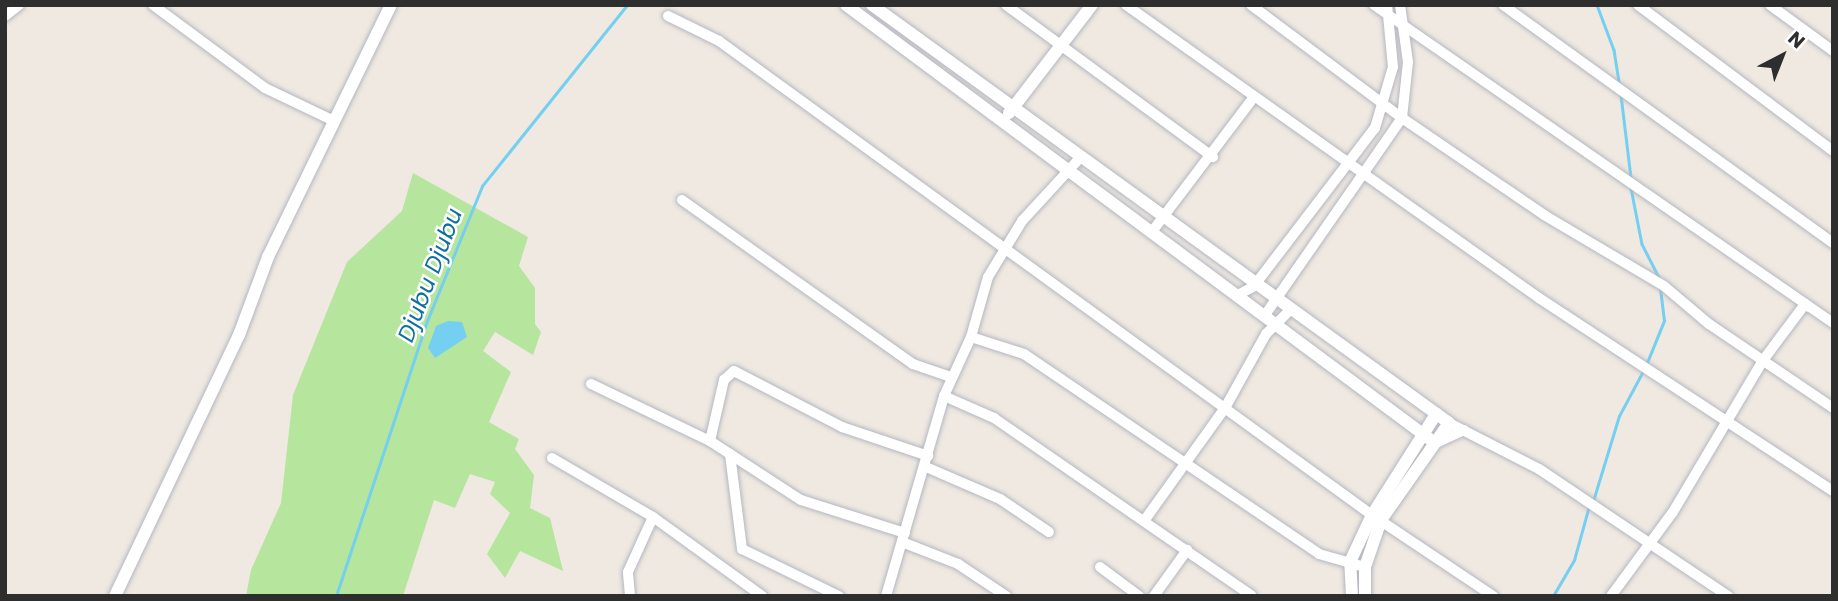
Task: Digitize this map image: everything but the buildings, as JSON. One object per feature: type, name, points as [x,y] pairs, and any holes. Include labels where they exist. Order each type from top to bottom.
[{"type":"street","points":[[5,16],[19,5]]},
{"type":"street","points":[[153,5],[265,88],[334,121]]},
{"type":"street","points":[[115,596],[334,121],[391,5]]},
{"type":"street","points":[[846,5],[1435,443]]},
{"type":"street","points":[[872,5],[1254,286],[1449,423],[1532,465],[1728,596]]},
{"type":"street","points":[[1006,5],[1213,157]]},
{"type":"street","points":[[1003,121],[1091,5]]},
{"type":"street","points":[[1126,5],[1366,176],[1645,367],[1833,491]]},
{"type":"street","points":[[1251,5],[1402,118],[1544,215],[1660,284],[1709,324],[1833,408]]},
{"type":"street","points":[[1374,5],[1388,11],[1405,31],[1833,323]]},
{"type":"street","points":[[1144,522],[1225,408],[1270,320],[1276,300],[1366,176],[1402,118],[1408,100],[1405,31],[1400,5]]},
{"type":"street","points":[[1503,5],[1833,243]]},
{"type":"street","points":[[1638,5],[1833,151]]},
{"type":"street","points":[[1770,5],[1833,51]]},
{"type":"street","points":[[1238,295],[1254,286],[1348,163],[1385,104],[1394,67],[1388,11]]},
{"type":"street","points":[[668,16],[719,41],[999,239],[1005,250],[1377,517],[1493,596]]},
{"type":"street","points":[[1152,233],[1213,157],[1254,97]]},
{"type":"street","points":[[886,596],[944,396],[971,337],[988,278],[1040,197],[1079,159]]},
{"type":"street","points":[[682,200],[914,364],[951,377]]},
{"type":"street","points":[[1611,596],[1650,544],[1764,359],[1805,304]]},
{"type":"street","points":[[1270,320],[1290,310]]},
{"type":"street","points":[[971,337],[1024,354],[1319,554],[1365,567]]},
{"type":"street","points":[[710,441],[724,380],[734,371],[842,426],[927,461],[1000,499],[1049,532]]},
{"type":"street","points":[[591,384],[710,441],[802,500],[904,538],[958,564],[1006,596]]},
{"type":"street","points":[[944,396],[994,418],[1252,596]]},
{"type":"street","points":[[1352,596],[1350,562],[1414,456],[1420,434],[1436,414]]},
{"type":"street","points":[[1365,596],[1365,567],[1377,517],[1449,423]]},
{"type":"street","points":[[1435,443],[1464,430]]},
{"type":"street","points":[[730,454],[742,549],[839,596]]},
{"type":"street","points":[[552,458],[653,517],[762,596]]},
{"type":"street","points":[[630,596],[628,572],[653,517]]},
{"type":"street","points":[[1154,596],[1187,550]]},
{"type":"street","points":[[1100,568],[1139,596]]},
{"type":"green space","points":[[413,173],[528,237],[519,266],[535,288],[535,324],[541,332],[533,355],[495,332],[483,351],[511,372],[489,422],[519,439],[515,449],[534,475],[530,508],[550,518],[563,571],[520,551],[505,578],[487,554],[510,513],[490,494],[495,482],[470,474],[455,508],[434,500],[403,596],[246,596],[251,570],[281,503],[293,395],[347,262],[402,211]]},
{"type":"water","points":[[448,321],[462,322],[467,337],[435,358],[428,348],[436,326]]},
{"type":"waterway","name":"Djubu Djubu","points":[[336,596],[427,321],[482,186],[627,5]]},
{"type":"waterway","points":[[1597,5],[1614,50],[1619,83]]},
{"type":"waterway","points":[[1621,95],[1631,178]]},
{"type":"waterway","points":[[1631,188],[1642,244],[1659,278]]},
{"type":"waterway","points":[[1646,365],[1664,321],[1660,288]]},
{"type":"waterway","points":[[1593,501],[1619,416],[1643,371]]},
{"type":"waterway","points":[[1553,596],[1574,560],[1589,506]]}]
